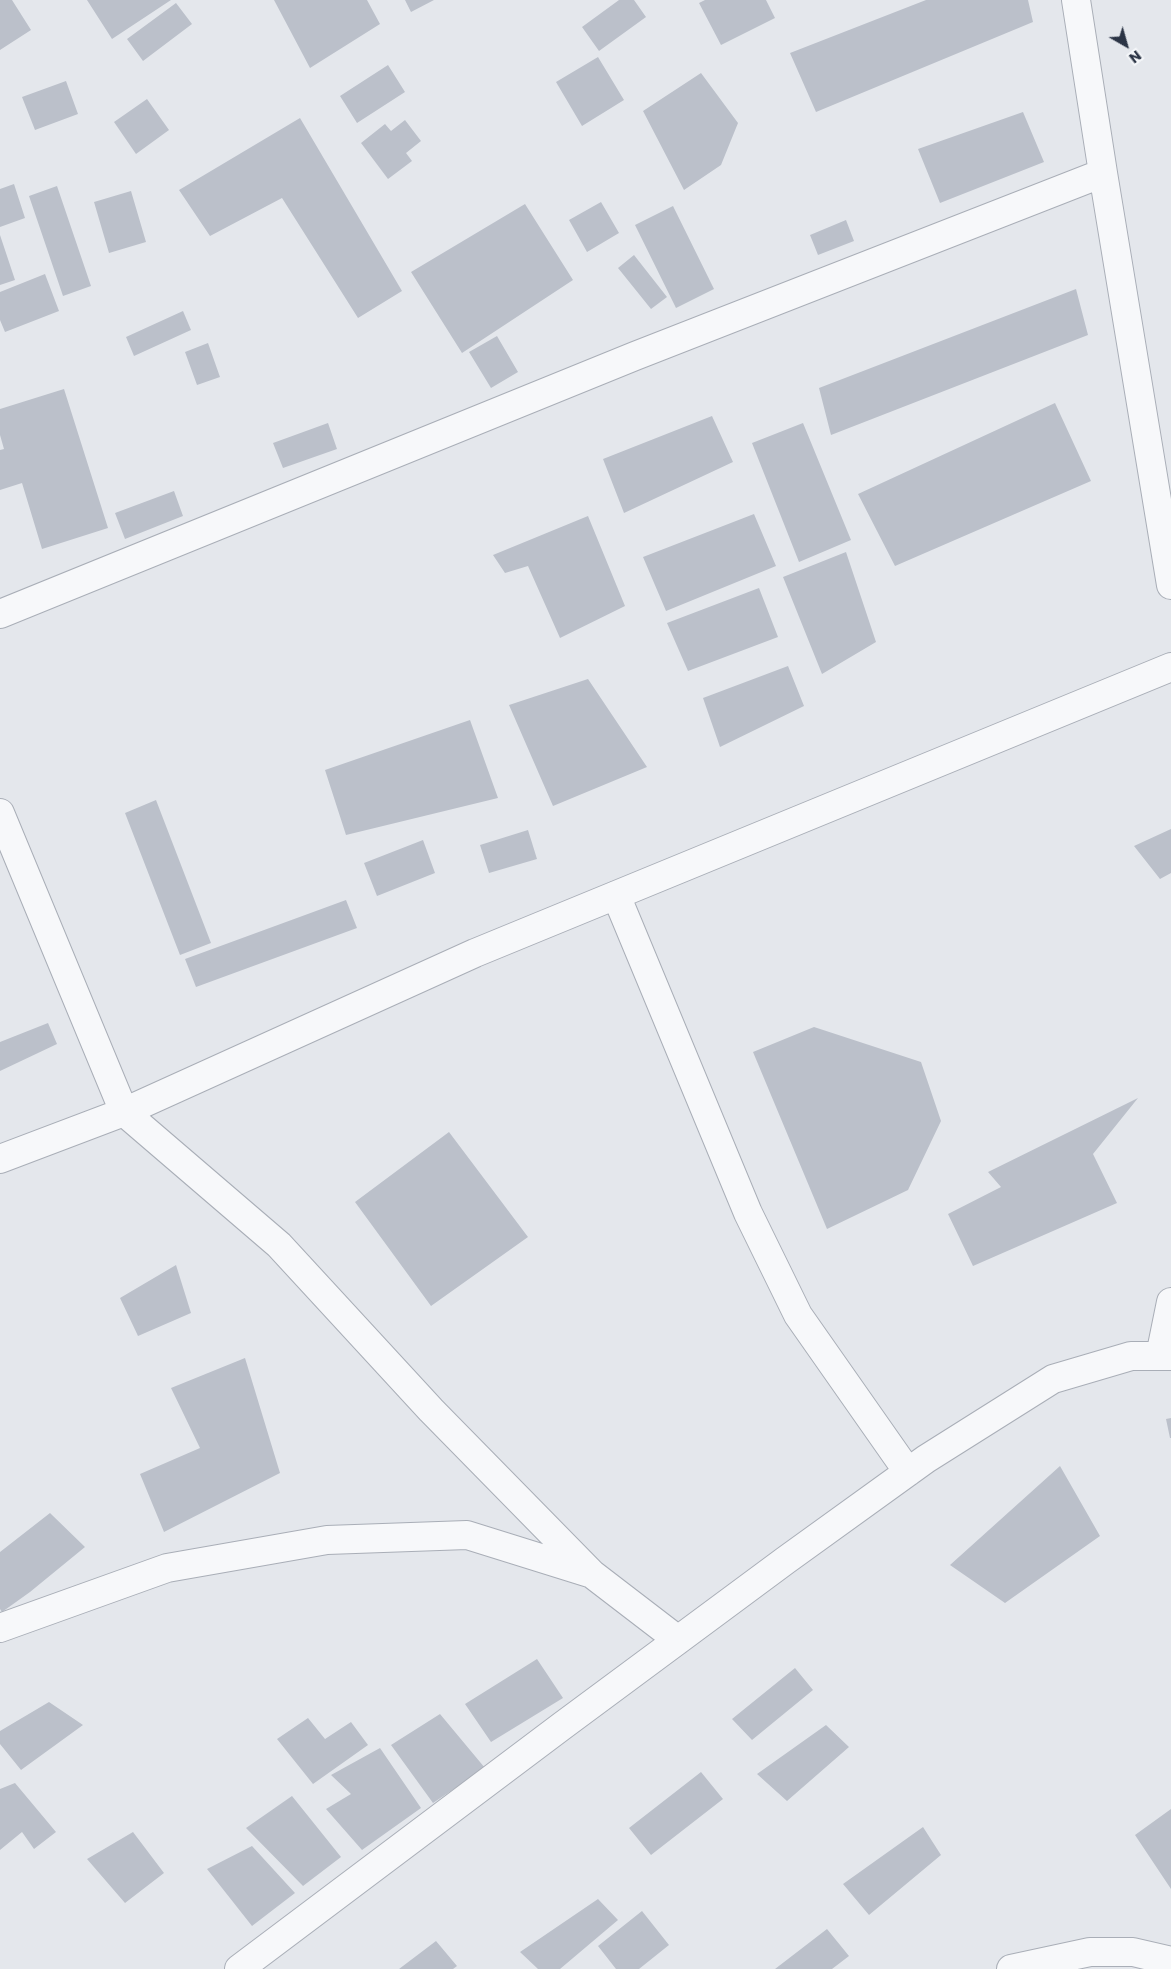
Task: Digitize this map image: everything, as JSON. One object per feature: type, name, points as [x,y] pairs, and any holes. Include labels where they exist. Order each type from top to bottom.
[{"type":"street","points":[[1076,0],[1171,586]]},
{"type":"street","points":[[0,614],[635,356],[1103,174]]},
{"type":"street","points":[[0,1159],[124,1112],[475,953],[1164,676]]},
{"type":"street","points":[[0,813],[124,1112],[279,1245],[431,1410],[592,1574],[678,1640]]},
{"type":"street","points":[[616,895],[748,1213],[798,1315],[908,1472]]},
{"type":"street","points":[[239,1969],[678,1640],[908,1472],[1053,1379],[1131,1356],[1166,1356],[1171,1302]]},
{"type":"street","points":[[0,1628],[167,1568],[327,1540],[467,1535],[592,1574]]},
{"type":"street","points":[[1011,1969],[1090,1952],[1133,1952],[1171,1961]]},
{"type":"building","points":[[0,0],[12,0],[31,30],[0,50]]},
{"type":"building","points":[[87,0],[171,0],[112,39]]},
{"type":"building","points":[[274,0],[367,0],[380,24],[310,68]]},
{"type":"building","points":[[405,0],[434,0],[411,12]]},
{"type":"building","points":[[619,0],[634,0],[646,17],[599,51],[582,27]]},
{"type":"building","points":[[705,0],[766,0],[775,18],[721,45],[699,3]]},
{"type":"building","points":[[926,0],[1028,0],[1033,22],[816,112],[790,53]]},
{"type":"building","points":[[176,3],[192,24],[143,61],[127,39]]},
{"type":"building","points":[[598,57],[624,100],[582,126],[556,82]]},
{"type":"building","points":[[388,65],[405,92],[357,123],[340,96]]},
{"type":"building","points":[[701,73],[738,123],[721,165],[684,190],[643,111]]},
{"type":"building","points":[[66,81],[78,114],[35,130],[22,97]]},
{"type":"building","points":[[147,99],[169,130],[136,154],[114,122]]},
{"type":"building","points":[[1023,112],[1044,162],[940,203],[918,149]]},
{"type":"building","points":[[300,118],[402,291],[358,318],[282,198],[210,236],[179,190]]},
{"type":"building","points":[[405,120],[421,141],[406,153],[412,161],[388,179],[361,143],[385,124],[391,131]]},
{"type":"building","points":[[14,184],[25,218],[0,227],[0,189]]},
{"type":"building","points":[[57,186],[91,286],[63,296],[29,196]]},
{"type":"building","points":[[131,191],[146,242],[109,253],[94,202]]},
{"type":"building","points":[[601,202],[619,233],[587,252],[569,220]]},
{"type":"building","points":[[525,204],[573,280],[462,353],[411,272]]},
{"type":"building","points":[[673,206],[714,289],[676,308],[635,225]]},
{"type":"building","points":[[846,220],[854,241],[818,255],[810,235]]},
{"type":"building","points":[[0,235],[15,280],[0,285]]},
{"type":"building","points":[[634,255],[667,297],[651,309],[618,268]]},
{"type":"building","points":[[45,274],[59,311],[5,332],[0,320],[0,292]]},
{"type":"building","points":[[1076,289],[1088,335],[831,435],[819,388]]},
{"type":"building","points":[[183,311],[191,330],[134,356],[126,337]]},
{"type":"building","points":[[497,336],[518,372],[491,388],[469,352]]},
{"type":"building","points":[[208,343],[220,377],[197,385],[185,352]]},
{"type":"building","points":[[64,389],[108,528],[42,549],[22,483],[0,490],[0,450],[4,449],[0,435],[0,409]]},
{"type":"building","points":[[1055,403],[1091,481],[895,566],[858,494]]},
{"type":"building","points":[[712,416],[733,462],[624,513],[603,459]]},
{"type":"building","points":[[328,423],[337,449],[283,468],[273,443]]},
{"type":"building","points":[[803,423],[851,540],[799,562],[752,443]]},
{"type":"building","points":[[174,491],[183,516],[125,539],[115,513]]},
{"type":"building","points":[[754,514],[776,566],[666,611],[643,557]]},
{"type":"building","points":[[588,516],[625,606],[560,638],[528,566],[505,573],[493,555]]},
{"type":"building","points":[[846,552],[876,642],[822,674],[783,577]]},
{"type":"building","points":[[759,588],[778,637],[688,671],[667,623]]},
{"type":"building","points":[[788,666],[804,706],[720,747],[703,698]]},
{"type":"building","points":[[588,679],[647,767],[553,806],[509,705]]},
{"type":"building","points":[[470,720],[498,798],[346,835],[325,770]]},
{"type":"building","points":[[156,800],[211,943],[180,955],[125,813]]},
{"type":"building","points":[[1171,829],[1171,873],[1160,879],[1134,846]]},
{"type":"building","points":[[528,830],[537,859],[489,873],[480,845]]},
{"type":"building","points":[[423,840],[435,873],[377,896],[364,863]]},
{"type":"building","points":[[346,900],[357,928],[196,987],[185,959]]},
{"type":"building","points":[[48,1023],[57,1044],[0,1071],[0,1042]]},
{"type":"building","points":[[814,1027],[921,1062],[941,1121],[908,1190],[827,1229],[753,1052]]},
{"type":"building","points":[[1138,1098],[1093,1154],[1117,1203],[973,1266],[948,1214],[1001,1187],[988,1172]]},
{"type":"building","points":[[449,1132],[528,1237],[431,1306],[355,1202]]},
{"type":"building","points":[[176,1265],[191,1313],[138,1336],[120,1298]]},
{"type":"building","points":[[245,1358],[280,1473],[164,1532],[140,1474],[200,1448],[171,1388]]},
{"type":"building","points":[[1171,1418],[1171,1438],[1170,1438],[1166,1419]]},
{"type":"building","points":[[1060,1466],[1100,1536],[1005,1603],[950,1565]]},
{"type":"building","points":[[50,1513],[85,1547],[30,1592],[2,1612],[0,1609],[0,1552]]},
{"type":"building","points":[[537,1659],[563,1698],[491,1742],[465,1704]]},
{"type":"building","points":[[795,1668],[813,1690],[752,1740],[732,1719]]},
{"type":"building","points":[[49,1702],[83,1725],[21,1770],[0,1744],[0,1731]]},
{"type":"building","points":[[440,1714],[485,1768],[433,1803],[391,1745]]},
{"type":"building","points":[[308,1718],[325,1739],[351,1722],[368,1745],[313,1784],[277,1739]]},
{"type":"building","points":[[826,1725],[849,1747],[787,1801],[757,1774]]},
{"type":"building","points":[[380,1748],[421,1808],[362,1850],[326,1809],[351,1794],[331,1775]]},
{"type":"building","points":[[701,1772],[723,1799],[651,1855],[629,1828]]},
{"type":"building","points":[[15,1783],[56,1832],[34,1849],[22,1832],[0,1850],[0,1789]]},
{"type":"building","points":[[292,1796],[341,1857],[303,1886],[246,1828]]},
{"type":"building","points":[[1171,1809],[1171,1889],[1135,1835]]},
{"type":"building","points":[[923,1827],[941,1855],[869,1915],[843,1884]]},
{"type":"building","points":[[133,1832],[164,1873],[125,1903],[87,1859]]},
{"type":"building","points":[[252,1846],[295,1893],[252,1926],[207,1869]]},
{"type":"building","points":[[598,1899],[618,1920],[560,1969],[538,1969],[520,1952]]},
{"type":"building","points":[[642,1911],[669,1945],[639,1969],[616,1969],[598,1946]]},
{"type":"building","points":[[827,1929],[849,1956],[832,1969],[775,1969]]},
{"type":"building","points":[[436,1941],[457,1966],[453,1969],[399,1969]]}]
